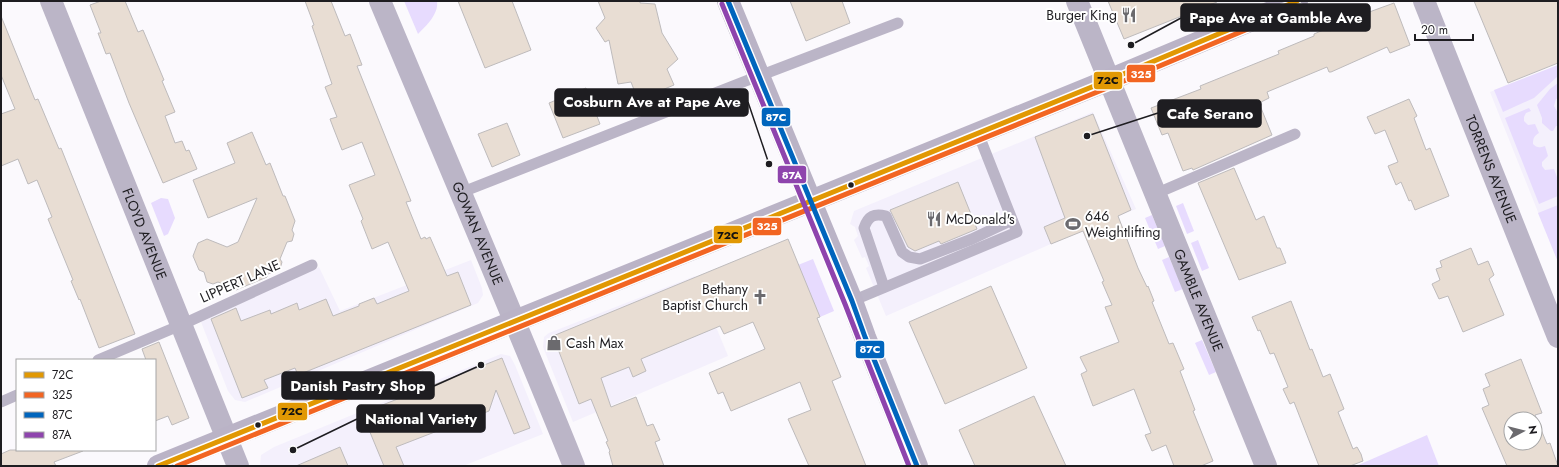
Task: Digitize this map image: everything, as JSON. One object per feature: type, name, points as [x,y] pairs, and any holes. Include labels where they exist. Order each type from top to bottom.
[{"type":"main road","points":[[728,1],[852,301],[917,466]]},
{"type":"main road","points":[[158,466],[1108,80],[1297,1]]},
{"type":"street","name":"FLOYD AVENUE","points":[[51,1],[238,466]]},
{"type":"street","name":"GOWAN AVENUE","points":[[380,1],[515,320],[574,466]]},
{"type":"street","name":"GAMBLE AVENUE","points":[[1077,1],[1266,466]]},
{"type":"street","name":"TORRENS AVENUE","points":[[1424,1],[1558,337]]},
{"type":"lane","points":[[460,193],[898,23]]},
{"type":"lane","points":[[852,301],[1017,232],[978,133]]},
{"type":"lane","points":[[1155,194],[1295,134]]},
{"type":"lane","points":[[884,287],[864,228],[866,221],[872,216],[879,214],[886,216],[902,252],[909,257],[920,259],[972,239],[1012,220]]},
{"type":"lane","name":"LIPPERT LANE","points":[[100,359],[181,325],[312,265]]},
{"type":"lane","points":[[1,402],[16,395]]},
{"type":"shaded area","points":[[404,1],[437,1],[434,15],[418,34]]},
{"type":"shaded area","points":[[1558,65],[1558,262],[1490,92]]},
{"type":"shaded area","points":[[1558,65],[1558,76],[1534,98],[1503,112],[1494,90]]},
{"type":"shaded area","points":[[1558,83],[1558,98],[1556,99],[1554,106],[1558,113],[1558,126],[1551,131],[1542,123],[1542,118],[1537,105],[1550,89]]},
{"type":"shaded area","points":[[1529,108],[1531,111],[1526,113],[1524,121],[1528,125],[1535,124],[1539,133],[1534,137],[1533,144],[1538,147],[1545,146],[1548,156],[1542,162],[1542,166],[1545,170],[1554,169],[1558,180],[1558,196],[1539,204],[1505,118]]},
{"type":"shaded area","points":[[1093,112],[1136,209],[1060,240],[886,316],[866,268],[869,266],[865,257],[862,258],[854,240],[858,236],[855,227],[850,224],[854,211]]},
{"type":"shaded area","points":[[161,198],[168,199],[175,218],[168,234],[164,236],[151,203]]},
{"type":"shaded area","points":[[1183,203],[1194,231],[1187,234],[1176,206]]},
{"type":"shaded area","points":[[1558,205],[1558,262],[1538,213]]},
{"type":"shaded area","points":[[1152,215],[1165,246],[1158,249],[1145,218]]},
{"type":"shaded area","points":[[1198,240],[1209,268],[1202,271],[1191,243]]},
{"type":"shaded area","points":[[1169,257],[1183,289],[1175,292],[1162,260]]},
{"type":"shaded area","points":[[813,259],[834,311],[820,317],[798,265]]},
{"type":"shaded area","points":[[471,260],[482,288],[483,295],[478,303],[245,402],[235,400],[228,391],[201,322],[319,267],[340,311]]},
{"type":"shaded area","points":[[695,276],[728,356],[573,422],[543,347],[544,337],[549,333]]},
{"type":"shaded area","points":[[1202,340],[1216,372],[1209,375],[1195,343]]},
{"type":"shaded area","points":[[501,354],[510,356],[515,365],[543,434],[463,466],[260,466],[261,455],[274,447]]},
{"type":"shaded area","points":[[1427,435],[1439,466],[1356,466]]},
{"type":"building","points":[[101,1],[125,1],[138,32],[143,30],[164,80],[162,81],[175,112],[165,116],[175,143],[182,141],[186,151],[189,150],[197,169],[163,183],[129,103],[110,53],[106,54],[98,33],[101,33],[90,5]]},
{"type":"building","points":[[305,1],[331,1],[345,36],[350,34],[362,65],[357,66],[411,201],[406,202],[421,239],[430,237],[447,276],[458,272],[471,305],[298,375],[295,368],[264,380],[268,388],[242,398],[211,319],[236,308],[241,321],[270,310],[271,314],[297,303],[299,310],[326,299],[333,316],[359,306],[359,304],[374,298],[377,304],[409,291],[388,242],[372,249],[361,221],[363,219],[349,185],[375,175],[362,142],[342,150],[330,119],[337,117],[325,87],[332,84]]},
{"type":"building","points":[[458,1],[512,1],[531,50],[485,68]]},
{"type":"building","points":[[598,1],[640,1],[640,3],[655,4],[662,33],[678,59],[667,69],[674,85],[638,100],[631,82],[618,84],[609,40],[605,42],[596,28],[605,18]]},
{"type":"building","points":[[790,1],[842,1],[850,23],[806,41]]},
{"type":"building","points":[[1108,1],[1217,1],[1217,2],[1124,39]]},
{"type":"building","points":[[1474,1],[1558,1],[1558,63],[1508,83]]},
{"type":"building","points":[[1394,3],[1410,45],[1390,53],[1387,47],[1331,72],[1329,72],[1327,67],[1267,92],[1269,98],[1259,103],[1272,135],[1193,170],[1192,168],[1183,171],[1168,133],[1162,135],[1151,108],[1201,89],[1200,86],[1279,54],[1278,51],[1314,36],[1314,34],[1328,28],[1330,31],[1372,11]]},
{"type":"building","points":[[1,16],[35,100],[38,99],[59,149],[61,148],[135,334],[99,348],[80,299],[79,300],[71,281],[73,280],[48,219],[52,217],[37,180],[28,184],[18,159],[1,166],[1,114],[15,109],[1,75]]},
{"type":"building","points":[[586,88],[600,124],[563,138],[549,103]]},
{"type":"building","points":[[1409,99],[1417,116],[1414,118],[1426,150],[1430,148],[1449,196],[1415,210],[1411,200],[1409,201],[1401,182],[1396,185],[1388,166],[1398,162],[1385,130],[1375,134],[1367,117]]},
{"type":"building","points":[[1093,114],[1131,210],[1118,216],[1138,268],[1154,301],[1152,302],[1169,344],[1173,343],[1184,369],[1180,371],[1195,410],[1193,411],[1213,461],[1201,466],[1174,466],[1166,445],[1152,451],[1145,435],[1151,433],[1134,389],[1093,406],[1081,374],[1087,371],[1080,357],[1119,342],[1105,307],[1112,305],[1102,282],[1104,281],[1083,231],[1051,244],[1044,227],[1065,218],[1035,137]]},
{"type":"building","points":[[507,123],[520,155],[492,167],[478,134]]},
{"type":"building","points":[[252,132],[266,165],[270,163],[283,196],[285,196],[295,221],[292,230],[294,234],[292,241],[287,242],[280,259],[282,262],[280,269],[268,274],[267,277],[236,290],[218,282],[213,284],[207,282],[204,272],[199,270],[193,256],[198,243],[207,239],[227,247],[238,242],[257,198],[208,218],[193,180],[235,163],[227,143]]},
{"type":"building","points":[[1234,168],[1256,220],[1264,216],[1277,248],[1280,248],[1286,263],[1239,280],[1198,183]]},
{"type":"building","name":"McDonald's","points":[[958,182],[977,229],[941,244],[939,241],[915,251],[908,247],[890,210]]},
{"type":"building","points":[[788,239],[820,317],[817,318],[841,377],[832,381],[866,466],[809,466],[788,419],[811,410],[800,382],[731,411],[723,392],[718,394],[709,373],[765,349],[753,322],[724,334],[720,326],[641,359],[646,371],[633,377],[629,367],[601,378],[611,407],[636,397],[647,426],[653,424],[660,440],[655,442],[664,466],[613,466],[610,451],[606,442],[608,441],[591,399],[579,404],[553,336]]},
{"type":"building","points":[[1471,248],[1478,265],[1488,261],[1494,275],[1489,279],[1504,315],[1463,332],[1448,296],[1439,299],[1432,284],[1440,280],[1436,269],[1442,267],[1440,261]]},
{"type":"building","points":[[991,286],[1027,368],[945,404],[909,322]]},
{"type":"building","points":[[1291,301],[1310,350],[1312,349],[1323,377],[1330,374],[1344,409],[1338,412],[1353,449],[1357,447],[1363,461],[1350,466],[1319,466],[1294,402],[1290,404],[1283,389],[1288,387],[1274,353],[1270,354],[1260,330],[1258,331],[1252,317]]},
{"type":"building","points":[[159,342],[189,418],[172,425],[168,416],[156,421],[156,359],[146,359],[142,349]]},
{"type":"building","points":[[502,358],[530,428],[514,434],[496,390],[489,411],[396,447],[404,466],[384,466],[362,413]]},
{"type":"building","points":[[1521,359],[1541,411],[1503,411],[1503,451],[1543,451],[1543,434],[1547,444],[1550,443],[1558,466],[1507,466],[1482,408],[1489,405],[1483,389],[1490,386],[1485,374]]},
{"type":"building","points":[[1034,396],[1066,466],[975,466],[959,430]]},
{"type":"building","points":[[340,447],[348,466],[296,466]]},
{"type":"building","points":[[10,450],[83,451],[54,462],[56,466],[1,466],[1,454]]},
{"type":"transit line","name":"87C","points":[[728,1],[852,301],[917,466]]},
{"type":"transit line","name":"72C","points":[[158,466],[1109,80],[1297,1]]},
{"type":"transit line","name":"87A","points":[[722,4],[845,304],[909,466]]},
{"type":"transit line","name":"325","points":[[177,466],[1112,86],[1300,7]]},
{"type":"place","name":"Burger King","points":[[1129,15]]},
{"type":"place","name":"Pape Ave at Gamble Ave","points":[[1131,45]]},
{"type":"place","name":"Cafe Serano","points":[[1087,136]]},
{"type":"place","name":"Cosburn Ave at Pape Ave","points":[[769,164]]},
{"type":"place","name":"McDonald's","points":[[934,219]]},
{"type":"place","name":"646 Weightlifting","points":[[1073,224]]},
{"type":"place","name":"Bethany Baptist Church","points":[[760,297]]},
{"type":"place","name":"Cash Max","points":[[554,343]]},
{"type":"place","name":"Danish Pastry Shop","points":[[481,365]]},
{"type":"place","name":"National Variety","points":[[293,450]]}]
